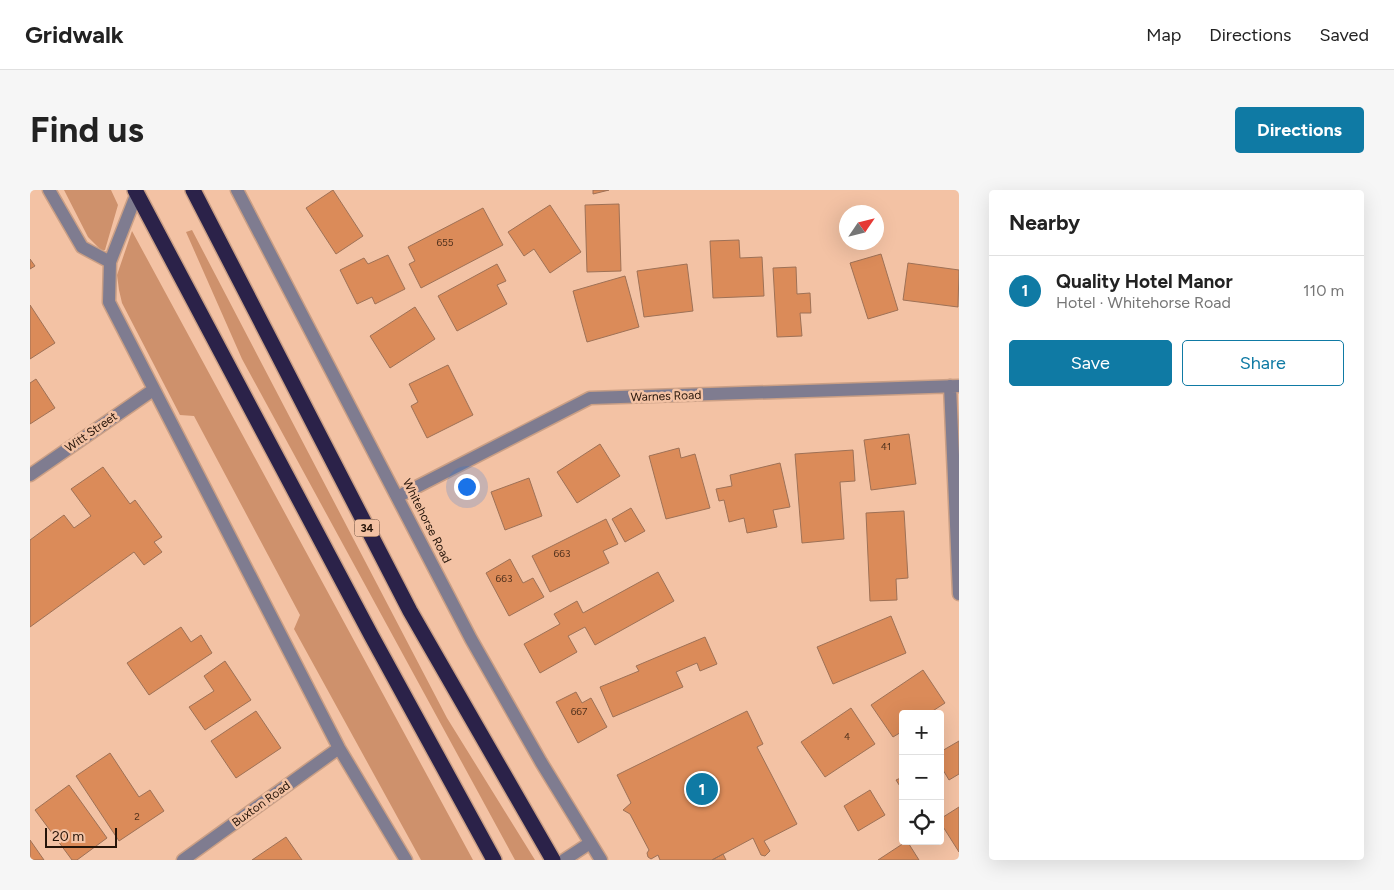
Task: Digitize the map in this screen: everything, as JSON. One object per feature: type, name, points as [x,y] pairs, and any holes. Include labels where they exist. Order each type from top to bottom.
[{"type":"highway","name":"34","points":[[193,190],[410,611],[553,860]]},
{"type":"highway","points":[[136,192],[371,636],[494,860]]},
{"type":"street","points":[[49,190],[82,247],[110,262]]},
{"type":"street","name":"Whitehorse Road","points":[[237,190],[471,639],[601,860]]},
{"type":"street","points":[[136,192],[110,262],[109,302],[338,748],[406,860]]},
{"type":"street","points":[[955,386],[959,594]]},
{"type":"street","name":"Warnes Road","points":[[398,497],[590,398],[955,386]]},
{"type":"street","name":"Witt Street","points":[[30,475],[153,390]]},
{"type":"street","name":"Buxton Road","points":[[183,860],[338,748]]},
{"type":"street","points":[[564,860],[590,843]]},
{"type":"shaded area","points":[[64,190],[111,190],[118,205],[105,250],[101,250],[88,237]]},
{"type":"shaded area","points":[[192,230],[447,718],[535,860],[515,860],[242,359],[186,232]]},
{"type":"shaded area","points":[[132,231],[473,860],[421,860],[294,629],[300,615],[194,416],[180,415],[122,303],[117,275]]},
{"type":"building","points":[[333,190],[363,236],[336,254],[306,208]]},
{"type":"building","points":[[593,190],[609,190],[593,194]]},
{"type":"building","points":[[619,204],[621,271],[587,272],[585,205]]},
{"type":"building","points":[[550,205],[581,252],[550,273],[534,249],[524,256],[508,232]]},
{"type":"building","points":[[483,208],[503,245],[421,288],[409,264],[415,261],[408,247]]},
{"type":"building","points":[[739,240],[740,258],[762,257],[764,296],[713,298],[710,241]]},
{"type":"building","points":[[881,254],[898,310],[868,319],[850,263]]},
{"type":"building","points":[[388,255],[405,289],[375,304],[372,297],[357,304],[340,270],[364,258],[368,264]]},
{"type":"building","points":[[30,259],[35,266],[30,269]]},
{"type":"building","points":[[908,263],[959,270],[958,307],[903,300]]},
{"type":"building","points":[[497,264],[506,281],[497,285],[507,304],[457,331],[438,296]]},
{"type":"building","points":[[687,264],[693,311],[644,317],[637,271]]},
{"type":"building","points":[[796,267],[797,294],[810,293],[811,313],[800,313],[802,336],[777,337],[773,268]]},
{"type":"building","points":[[625,276],[639,327],[587,342],[573,291]]},
{"type":"building","points":[[30,305],[55,343],[30,359]]},
{"type":"building","points":[[415,307],[435,339],[390,368],[370,336]]},
{"type":"building","points":[[448,365],[473,415],[427,438],[411,406],[418,402],[409,384]]},
{"type":"building","points":[[36,379],[55,408],[30,424],[30,383]]},
{"type":"building","points":[[909,434],[916,484],[871,490],[864,440]]},
{"type":"building","points":[[600,444],[620,476],[577,503],[557,472]]},
{"type":"building","points":[[679,448],[681,458],[695,454],[710,508],[666,519],[649,456]]},
{"type":"building","points":[[853,450],[855,481],[840,482],[844,539],[802,543],[795,454]]},
{"type":"building","points":[[780,463],[790,507],[773,510],[777,527],[747,533],[744,518],[729,522],[724,500],[719,501],[716,489],[732,486],[730,475]]},
{"type":"building","points":[[103,467],[130,504],[135,500],[162,537],[154,542],[162,552],[144,565],[134,552],[30,627],[30,540],[64,515],[74,528],[91,516],[71,489]]},
{"type":"building","points":[[529,478],[542,516],[505,530],[491,492]]},
{"type":"building","points":[[631,508],[645,531],[625,542],[612,519]]},
{"type":"building","points":[[904,511],[908,578],[896,579],[897,600],[870,601],[866,513]]},
{"type":"building","points":[[606,519],[618,544],[603,551],[609,563],[550,592],[532,556]]},
{"type":"building","points":[[510,559],[523,583],[533,578],[544,597],[509,616],[486,573]]},
{"type":"building","points":[[658,572],[674,601],[595,645],[585,627],[568,636],[577,652],[540,673],[524,644],[560,624],[554,614],[577,601],[583,613]]},
{"type":"building","points":[[891,616],[906,653],[833,684],[817,647]]},
{"type":"building","points":[[181,627],[191,642],[201,635],[212,653],[149,695],[127,663]]},
{"type":"building","points":[[705,637],[717,664],[700,671],[697,663],[676,672],[683,687],[613,717],[600,687],[639,671],[636,666]]},
{"type":"building","points":[[225,661],[251,700],[205,730],[189,707],[214,691],[204,676]]},
{"type":"building","points":[[923,670],[945,703],[934,710],[899,710],[899,733],[893,737],[871,705]]},
{"type":"building","points":[[576,692],[582,703],[591,698],[607,727],[578,743],[556,702]]},
{"type":"building","points":[[851,708],[875,744],[825,777],[801,742]]},
{"type":"building","points":[[256,711],[281,748],[236,778],[211,741]]},
{"type":"building","points":[[747,711],[763,744],[757,747],[797,824],[764,841],[770,851],[765,856],[761,855],[753,838],[712,860],[660,860],[658,855],[651,859],[647,853],[649,850],[630,814],[623,810],[631,803],[617,775]]},
{"type":"building","points":[[959,741],[959,774],[949,780],[944,772],[944,750]]},
{"type":"building","points":[[110,753],[139,797],[150,790],[164,811],[119,841],[76,776]]},
{"type":"building","points":[[69,785],[107,838],[77,860],[72,860],[35,810]]},
{"type":"building","points":[[870,790],[885,815],[858,831],[844,806]]},
{"type":"building","points":[[959,807],[959,852],[944,828],[944,816]]},
{"type":"building","points":[[286,837],[302,860],[252,860]]},
{"type":"building","points":[[30,840],[44,860],[30,860]]},
{"type":"building","points":[[901,845],[910,845],[919,860],[878,860]]},
{"type":"building","points":[[723,854],[726,860],[712,860]]},
{"type":"place","name":"Quality Hotel Manor","points":[[702,789]]}]
